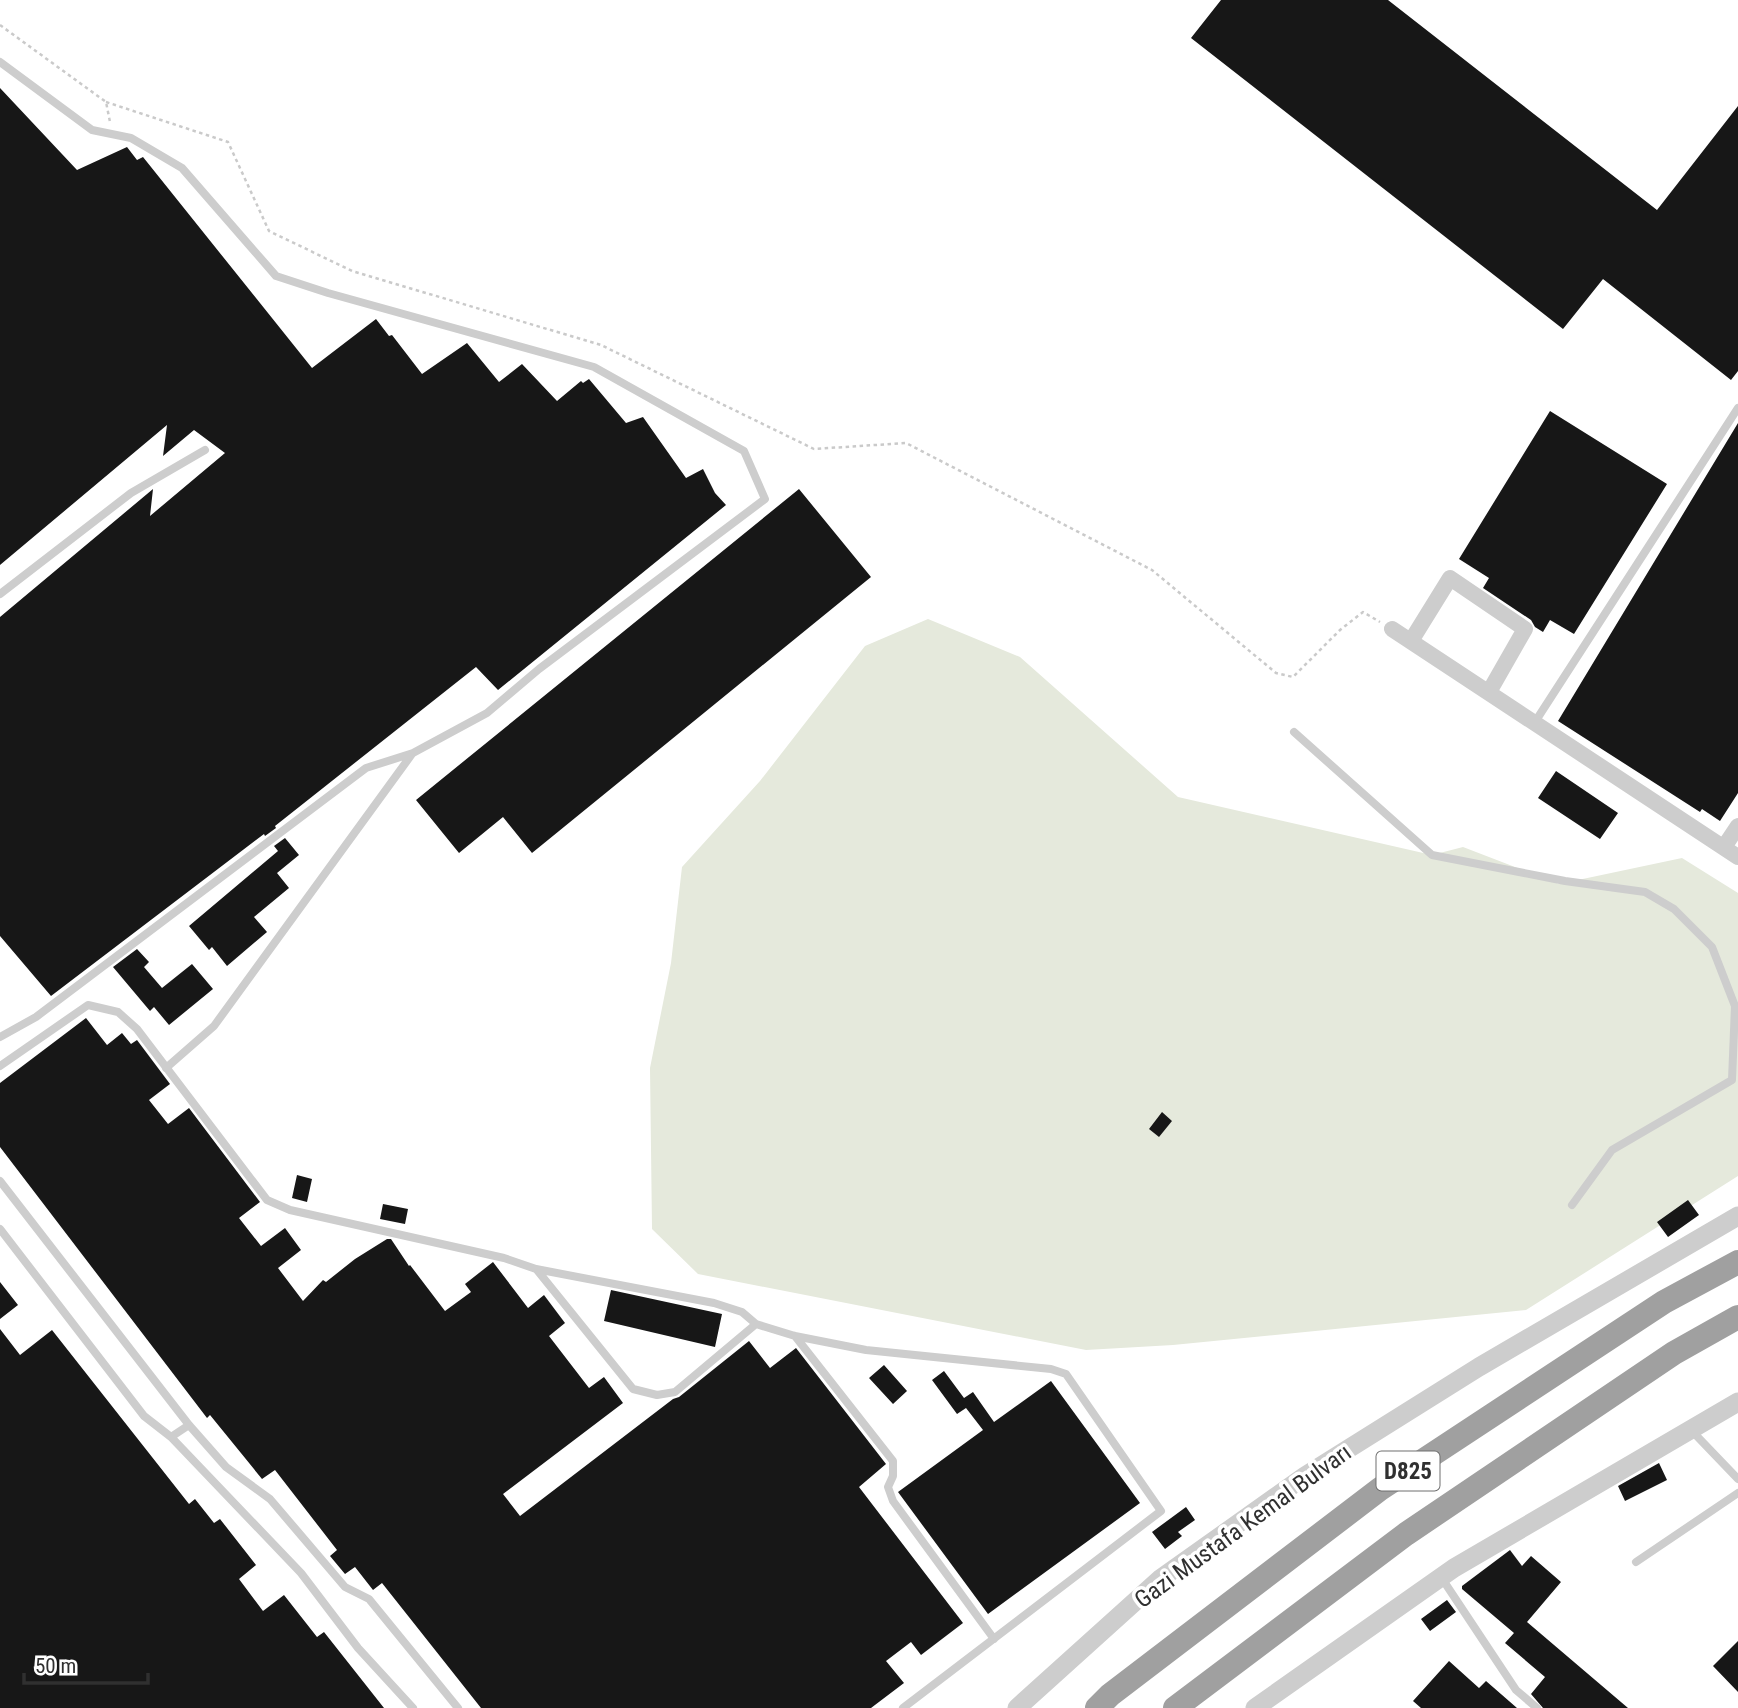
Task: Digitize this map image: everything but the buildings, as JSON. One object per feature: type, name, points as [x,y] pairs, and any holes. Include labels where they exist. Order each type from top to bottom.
[{"type":"highway","name":"Gazi Mustafa Kemal Bulvarı","points":[[1097,1708],[1110,1695],[1380,1489],[1664,1302],[1738,1262]]},
{"type":"highway","name":"D825","points":[[1175,1708],[1406,1534],[1674,1353],[1738,1317]]},
{"type":"street","points":[[1411,641],[1450,578],[1525,629],[1489,692]]},
{"type":"street","points":[[1392,629],[1738,857]]},
{"type":"street","points":[[1724,847],[1738,826]]},
{"type":"street","name":"Gazi Mustafa Kemal Bulvarı","points":[[1017,1708],[1160,1579],[1305,1475],[1479,1367],[1738,1216]]},
{"type":"street","points":[[1255,1708],[1441,1577],[1690,1429],[1733,1408]]},
{"type":"lane","points":[[0,62],[92,130],[131,138],[182,168],[276,276],[594,368],[744,451],[765,499],[539,669],[487,713],[413,753],[366,768],[36,1017],[0,1037]]},
{"type":"lane","points":[[1535,722],[1738,408]]},
{"type":"lane","points":[[0,594],[131,493],[205,450]]},
{"type":"lane","points":[[1294,732],[1432,855],[1565,881],[1644,892],[1674,909],[1712,947],[1735,1006],[1732,1080],[1612,1150],[1572,1205]]},
{"type":"lane","points":[[166,1068],[214,1026],[413,753]]},
{"type":"lane","points":[[0,1066],[88,1005],[118,1012],[137,1029],[267,1199],[290,1210],[504,1258],[536,1269],[714,1303],[742,1312],[756,1324],[795,1336],[866,1350],[1051,1369],[1066,1374],[1161,1511],[902,1708]]},
{"type":"lane","points":[[0,1181],[190,1425],[226,1467],[270,1499],[345,1587],[369,1599],[458,1708]]},
{"type":"lane","points":[[0,1229],[144,1416],[171,1437],[301,1573],[358,1648],[414,1708]]},
{"type":"lane","points":[[536,1269],[633,1389],[657,1395],[675,1392],[756,1324]]},
{"type":"lane","points":[[795,1336],[893,1461],[893,1476],[888,1487],[893,1501],[994,1639]]},
{"type":"lane","points":[[171,1437],[190,1425]]},
{"type":"lane","points":[[1690,1429],[1738,1479]]},
{"type":"lane","points":[[1636,1562],[1738,1493]]},
{"type":"lane","points":[[1441,1577],[1516,1690],[1537,1708]]},
{"type":"path","points":[[0,25],[106,102],[228,142],[269,231],[352,271],[601,345],[814,449],[906,443],[1152,570],[1276,673],[1293,677],[1340,630],[1363,612],[1392,629]]},
{"type":"path","points":[[106,102],[112,134]]},
{"type":"shaded area","points":[[928,619],[1020,657],[1178,797],[1432,855],[1463,847],[1559,884],[1682,858],[1738,893],[1738,1176],[1526,1310],[1173,1345],[1086,1350],[698,1274],[652,1229],[650,1068],[671,963],[682,867],[760,781],[865,646]]}]
